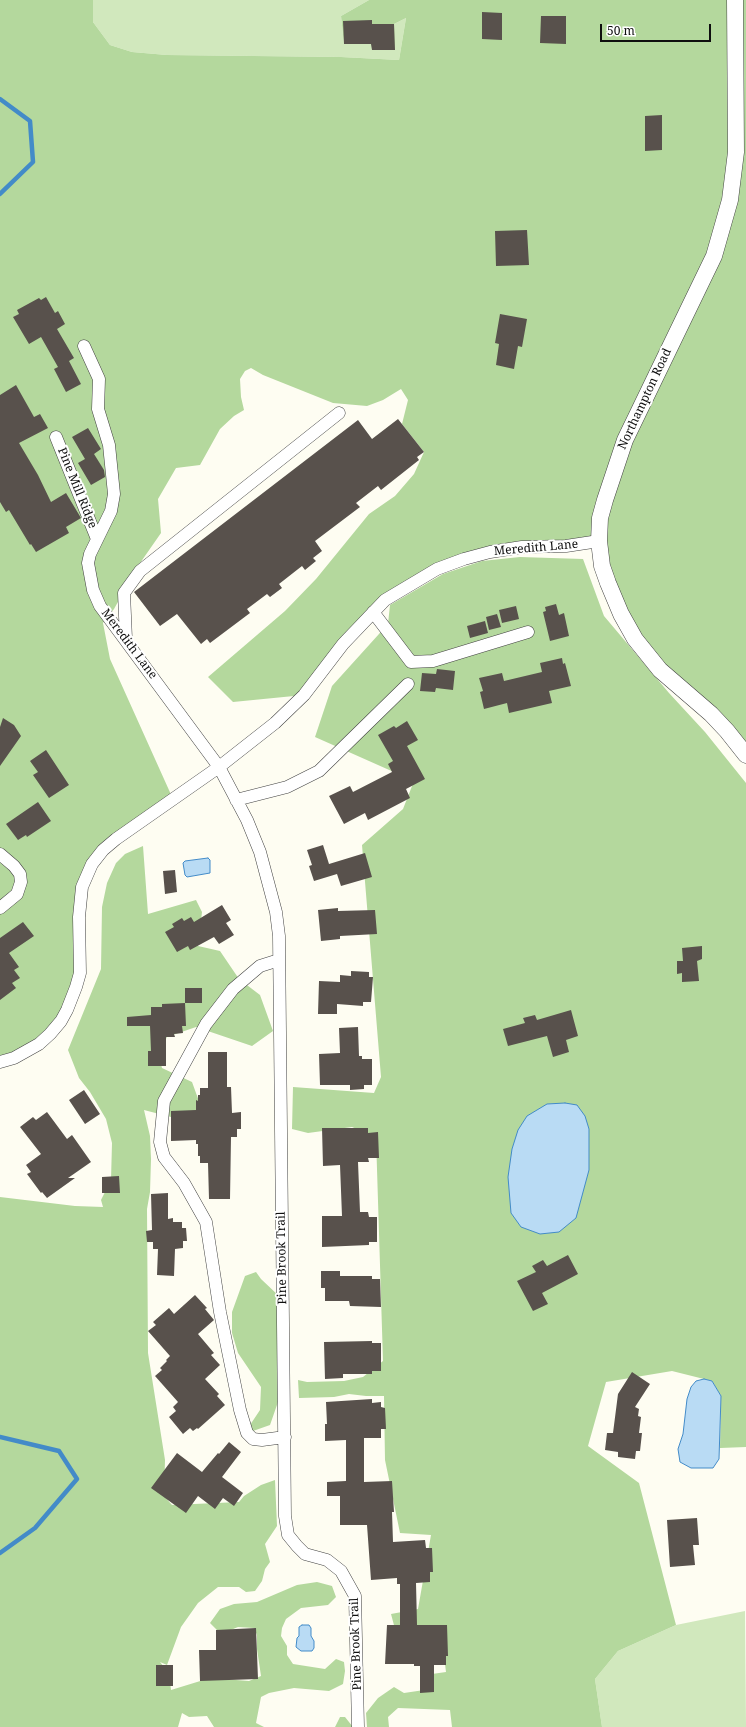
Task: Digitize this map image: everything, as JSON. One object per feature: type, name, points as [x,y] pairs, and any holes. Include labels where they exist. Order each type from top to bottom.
[{"type":"street","name":"Northampton Road","points":[[735,0],[736,152],[730,200],[714,256],[625,440],[617,461],[600,518],[598,541],[602,566],[608,583],[621,614],[635,638],[660,670],[728,731],[746,755]]},
{"type":"street","name":"Meredith Lane","points":[[84,346],[98,379],[98,409],[109,445],[113,476],[114,502],[88,563],[93,590],[100,606],[126,639],[219,767]]},
{"type":"street","points":[[126,639],[124,593],[140,571],[339,413]]},
{"type":"street","name":"Pine Mill Ridge","points":[[56,437],[97,539]]},
{"type":"street","name":"Meredith Lane","points":[[0,1062],[14,1058],[38,1044],[50,1034],[61,1021],[67,1010],[80,973],[79,917],[82,887],[92,864],[99,855],[116,838],[219,767],[275,723],[304,695],[343,644],[386,600],[437,569],[464,559],[490,552],[522,547],[566,546],[598,541]]},
{"type":"street","points":[[373,612],[411,662],[433,661],[528,632]]},
{"type":"street","points":[[236,800],[287,787],[318,771],[408,684]]},
{"type":"street","name":"Pine Brook Trail","points":[[219,767],[247,820],[262,860],[276,912],[279,936],[285,1516],[288,1535],[296,1546],[305,1554],[327,1560],[341,1571],[355,1596],[358,1727]]},
{"type":"street","points":[[0,854],[14,866],[20,874],[21,882],[17,894],[0,908]]},
{"type":"street","points":[[279,960],[260,966],[233,989],[206,1024],[164,1101],[160,1142],[164,1157],[184,1183],[206,1222],[220,1312],[240,1410],[247,1433],[253,1439],[262,1440],[285,1437]]},
{"type":"green space","points":[[0,0],[93,0],[93,22],[110,45],[132,52],[167,55],[341,57],[399,60],[406,18],[394,24],[395,50],[372,50],[371,44],[344,44],[341,16],[369,0],[746,0],[746,755],[635,639],[599,541],[464,559],[385,600],[304,695],[233,702],[208,677],[285,611],[316,579],[369,514],[395,496],[414,474],[424,452],[402,424],[408,400],[401,389],[383,400],[367,406],[333,403],[263,375],[251,368],[245,371],[240,379],[241,397],[244,410],[234,416],[220,429],[200,465],[176,468],[158,499],[161,533],[138,566],[114,609],[103,623],[110,659],[173,799],[116,839],[84,880],[80,973],[50,1034],[0,1062]]},
{"type":"green space","points":[[92,0],[369,0],[341,16],[344,44],[371,44],[372,50],[394,24],[406,18],[399,60],[341,57],[167,55],[132,52],[110,45],[93,22]]},
{"type":"green space","points":[[520,557],[583,559],[604,616],[669,693],[705,732],[746,783],[746,1447],[720,1448],[721,1396],[712,1381],[672,1371],[606,1382],[588,1446],[639,1483],[676,1625],[618,1651],[595,1679],[602,1727],[452,1727],[450,1710],[398,1708],[388,1717],[389,1727],[367,1727],[366,1713],[378,1698],[394,1687],[404,1693],[431,1689],[432,1674],[446,1672],[440,1625],[399,1644],[391,1614],[418,1609],[431,1535],[400,1533],[385,1460],[384,1396],[349,1394],[334,1397],[299,1398],[298,1380],[307,1382],[344,1381],[363,1377],[383,1361],[376,1137],[352,1127],[308,1133],[292,1129],[293,1087],[374,1093],[381,1077],[362,845],[403,809],[414,781],[315,737],[332,686],[388,624],[390,605],[443,574],[482,561]]},
{"type":"green space","points":[[143,846],[148,914],[196,900],[202,912],[198,946],[220,951],[239,979],[260,995],[273,1031],[252,1046],[196,1027],[167,1037],[158,1053],[162,1068],[192,1082],[204,1115],[190,1122],[144,1110],[150,1136],[151,1159],[150,1192],[147,1209],[148,1353],[165,1460],[164,1496],[172,1505],[239,1502],[244,1496],[261,1485],[275,1480],[277,1526],[265,1544],[270,1562],[265,1569],[262,1581],[255,1591],[246,1592],[239,1587],[218,1587],[198,1603],[181,1627],[167,1665],[160,1662],[169,1673],[171,1690],[210,1678],[249,1681],[261,1676],[257,1649],[257,1635],[254,1628],[238,1627],[221,1634],[210,1623],[220,1609],[234,1604],[257,1602],[297,1585],[317,1582],[332,1586],[336,1597],[328,1605],[301,1608],[286,1619],[282,1628],[281,1636],[287,1646],[287,1655],[293,1664],[325,1669],[336,1659],[344,1662],[345,1671],[343,1684],[329,1691],[294,1688],[269,1693],[261,1697],[256,1723],[264,1727],[214,1727],[207,1716],[189,1717],[182,1713],[178,1727],[0,1727],[0,1197],[75,1206],[103,1207],[101,1200],[111,1180],[112,1143],[106,1119],[90,1092],[79,1078],[68,1050],[101,969],[102,907],[107,883],[116,863],[125,854]]},
{"type":"green space","points":[[256,1272],[261,1279],[279,1296],[278,1402],[270,1425],[253,1431],[250,1425],[260,1410],[261,1387],[238,1353],[232,1333],[232,1312],[245,1276]]},
{"type":"green space","points":[[745,1611],[746,1727],[602,1727],[595,1679],[618,1651],[676,1625]]},
{"type":"green space","points":[[340,1717],[345,1717],[353,1727],[335,1727]]},
{"type":"water","points":[[208,858],[210,860],[210,873],[187,877],[185,875],[183,863],[185,861]]},
{"type":"water","points":[[565,1103],[577,1105],[585,1116],[589,1129],[589,1170],[576,1218],[559,1232],[540,1234],[521,1227],[511,1213],[508,1177],[512,1149],[518,1130],[527,1116],[547,1104]]},
{"type":"water","points":[[704,1379],[712,1381],[721,1396],[719,1459],[713,1468],[691,1468],[680,1462],[678,1449],[683,1434],[687,1399],[691,1387],[696,1381]]},
{"type":"water","points":[[302,1625],[309,1625],[311,1628],[311,1636],[314,1641],[314,1648],[312,1651],[301,1651],[296,1647],[297,1638],[299,1636],[299,1627]]},
{"type":"building","points":[[482,12],[502,13],[502,40],[482,39]]},
{"type":"building","points":[[541,16],[566,16],[566,44],[540,43]]},
{"type":"building","points":[[372,20],[372,24],[394,24],[395,50],[372,50],[371,44],[344,44],[343,21]]},
{"type":"building","points":[[662,115],[662,150],[645,151],[645,116]]},
{"type":"building","points":[[527,230],[529,265],[496,266],[495,231]]},
{"type":"building","points":[[46,297],[55,313],[58,311],[65,324],[57,329],[74,358],[69,361],[81,384],[66,392],[54,369],[58,367],[41,337],[29,344],[13,317],[19,314],[17,310],[39,298],[41,300]]},
{"type":"building","points":[[500,314],[527,319],[522,347],[518,346],[514,369],[496,365],[499,344],[495,343]]},
{"type":"building","points":[[16,385],[34,417],[40,414],[48,428],[19,443],[38,475],[51,502],[66,493],[81,518],[66,527],[69,533],[36,552],[31,544],[30,545],[9,510],[6,512],[0,502],[0,395]]},
{"type":"building","points":[[398,419],[424,452],[417,457],[419,460],[381,490],[378,486],[356,503],[360,507],[315,541],[322,551],[313,558],[316,561],[305,570],[302,566],[279,584],[282,588],[270,597],[267,594],[247,609],[250,613],[210,643],[207,639],[201,644],[177,614],[160,626],[134,592],[358,420],[372,439]]},
{"type":"building","points":[[88,428],[101,449],[94,454],[104,470],[105,477],[91,485],[78,463],[85,459],[72,437]]},
{"type":"building","points":[[556,604],[559,615],[564,613],[569,636],[550,641],[543,612],[546,611],[545,607]]},
{"type":"building","points":[[516,606],[519,619],[502,623],[499,610]]},
{"type":"building","points":[[497,614],[501,627],[489,630],[486,617]]},
{"type":"building","points":[[485,621],[488,633],[470,638],[467,626]]},
{"type":"building","points":[[562,658],[563,664],[565,663],[571,686],[549,691],[552,703],[509,713],[507,703],[484,709],[480,692],[483,691],[479,678],[502,673],[504,681],[542,672],[540,663]]},
{"type":"building","points":[[437,669],[455,671],[453,690],[436,688],[435,692],[420,691],[422,673],[436,674]]},
{"type":"building","points":[[3,718],[14,725],[21,736],[0,766],[0,727]]},
{"type":"building","points":[[407,721],[418,740],[407,746],[425,779],[406,789],[410,798],[368,820],[365,813],[344,824],[329,796],[350,786],[353,792],[392,772],[388,764],[393,761],[378,735],[394,726],[396,728]]},
{"type":"building","points":[[46,750],[69,785],[49,798],[33,775],[38,772],[30,761]]},
{"type":"building","points":[[38,802],[51,821],[27,837],[26,835],[18,840],[6,824]]},
{"type":"building","points":[[323,845],[329,864],[365,853],[372,877],[341,886],[337,874],[314,881],[309,866],[312,865],[307,850]]},
{"type":"building","points":[[175,870],[177,892],[165,894],[163,871]]},
{"type":"building","points":[[222,905],[231,920],[226,923],[234,935],[219,944],[214,937],[190,950],[188,946],[177,952],[165,932],[174,927],[172,924],[182,918],[184,921],[191,917],[194,922]]},
{"type":"building","points":[[338,908],[338,911],[375,910],[377,934],[340,936],[340,939],[321,941],[318,910]]},
{"type":"building","points":[[23,922],[34,936],[9,953],[19,967],[14,970],[20,978],[12,983],[16,988],[0,1000],[0,938]]},
{"type":"building","points":[[702,946],[702,959],[697,961],[699,981],[682,982],[682,973],[677,974],[677,961],[683,961],[682,948]]},
{"type":"building","points":[[351,971],[369,972],[369,977],[373,977],[371,1002],[363,1002],[363,1006],[337,1004],[337,1014],[318,1014],[319,981],[340,982],[340,975],[351,976]]},
{"type":"building","points":[[185,988],[202,988],[202,1003],[185,1003]]},
{"type":"building","points":[[185,1003],[186,1026],[182,1026],[183,1033],[174,1034],[175,1037],[166,1037],[166,1066],[148,1066],[148,1051],[151,1051],[150,1026],[127,1026],[127,1017],[151,1015],[151,1007],[162,1007],[162,1004]]},
{"type":"building","points":[[571,1010],[578,1036],[566,1040],[569,1052],[553,1057],[547,1036],[508,1046],[503,1029],[525,1023],[523,1018],[535,1015],[537,1020]]},
{"type":"building","points":[[358,1027],[359,1056],[362,1056],[362,1059],[372,1059],[372,1085],[364,1085],[364,1089],[350,1090],[350,1085],[320,1085],[319,1054],[340,1053],[339,1028]]},
{"type":"building","points":[[208,1052],[227,1052],[227,1087],[231,1087],[232,1113],[241,1112],[241,1129],[237,1129],[237,1137],[231,1137],[230,1199],[209,1199],[208,1163],[200,1163],[200,1156],[198,1156],[198,1144],[196,1144],[196,1140],[171,1141],[171,1111],[196,1110],[196,1100],[198,1101],[200,1088],[208,1088]]},
{"type":"building","points":[[84,1090],[100,1114],[85,1124],[69,1100]]},
{"type":"building","points":[[47,1112],[67,1139],[72,1135],[91,1162],[68,1178],[75,1178],[47,1198],[42,1192],[41,1193],[27,1174],[31,1172],[26,1165],[41,1154],[20,1127],[33,1117],[36,1120]]},
{"type":"building","points":[[322,1128],[368,1128],[368,1133],[378,1132],[379,1158],[368,1158],[369,1162],[358,1162],[360,1212],[368,1212],[369,1217],[377,1217],[377,1242],[369,1242],[369,1245],[322,1247],[322,1216],[342,1216],[340,1165],[323,1166]]},
{"type":"building","points":[[119,1176],[120,1193],[102,1193],[102,1177]]},
{"type":"building","points":[[168,1193],[168,1219],[173,1218],[173,1222],[182,1222],[182,1228],[186,1228],[187,1241],[183,1241],[183,1248],[175,1249],[174,1276],[157,1275],[158,1249],[153,1249],[153,1242],[147,1242],[146,1231],[152,1230],[151,1194]]},
{"type":"building","points":[[568,1255],[578,1274],[542,1293],[548,1304],[533,1311],[517,1281],[536,1272],[532,1266],[543,1260],[547,1266]]},
{"type":"building","points":[[321,1271],[340,1271],[340,1276],[372,1276],[372,1279],[380,1279],[381,1307],[350,1306],[349,1301],[325,1301],[325,1288],[321,1288]]},
{"type":"building","points":[[195,1295],[207,1308],[205,1309],[214,1320],[198,1334],[214,1353],[211,1355],[220,1365],[205,1379],[219,1394],[217,1396],[225,1405],[198,1429],[197,1428],[193,1431],[190,1428],[183,1434],[169,1417],[176,1411],[173,1407],[178,1402],[155,1376],[162,1370],[160,1368],[170,1356],[148,1331],[156,1325],[153,1322],[169,1308],[174,1314]]},
{"type":"building","points":[[372,1341],[372,1343],[381,1343],[381,1371],[372,1371],[372,1374],[343,1374],[343,1378],[325,1379],[324,1342]]},
{"type":"building","points":[[632,1372],[650,1384],[635,1407],[639,1409],[638,1416],[641,1417],[639,1433],[642,1433],[640,1451],[636,1451],[635,1459],[618,1457],[618,1452],[605,1450],[607,1433],[613,1433],[618,1394]]},
{"type":"building","points":[[372,1399],[372,1403],[381,1402],[381,1407],[385,1408],[386,1429],[381,1429],[381,1438],[364,1438],[364,1482],[392,1481],[394,1512],[392,1512],[393,1542],[425,1540],[426,1548],[432,1548],[433,1572],[430,1572],[430,1582],[416,1583],[417,1625],[447,1625],[448,1656],[446,1656],[446,1665],[434,1665],[434,1692],[420,1693],[420,1666],[414,1666],[414,1664],[385,1664],[387,1625],[400,1625],[400,1584],[397,1584],[397,1578],[371,1580],[367,1525],[340,1525],[340,1496],[327,1496],[327,1482],[346,1481],[346,1440],[325,1441],[325,1424],[327,1424],[326,1402]]},
{"type":"building","points":[[229,1442],[241,1452],[222,1477],[243,1493],[234,1506],[223,1498],[215,1509],[198,1496],[186,1513],[151,1488],[177,1453],[202,1472]]},
{"type":"building","points":[[697,1518],[699,1545],[693,1545],[695,1565],[670,1567],[667,1520]]},
{"type":"building","points":[[256,1628],[258,1679],[200,1681],[199,1650],[216,1650],[216,1630]]},
{"type":"building","points":[[156,1665],[173,1665],[173,1686],[156,1686]]},
{"type":"waterway","points":[[0,99],[30,121],[33,162],[0,194]]},
{"type":"waterway","points":[[0,1437],[59,1451],[77,1479],[35,1528],[0,1553]]}]
